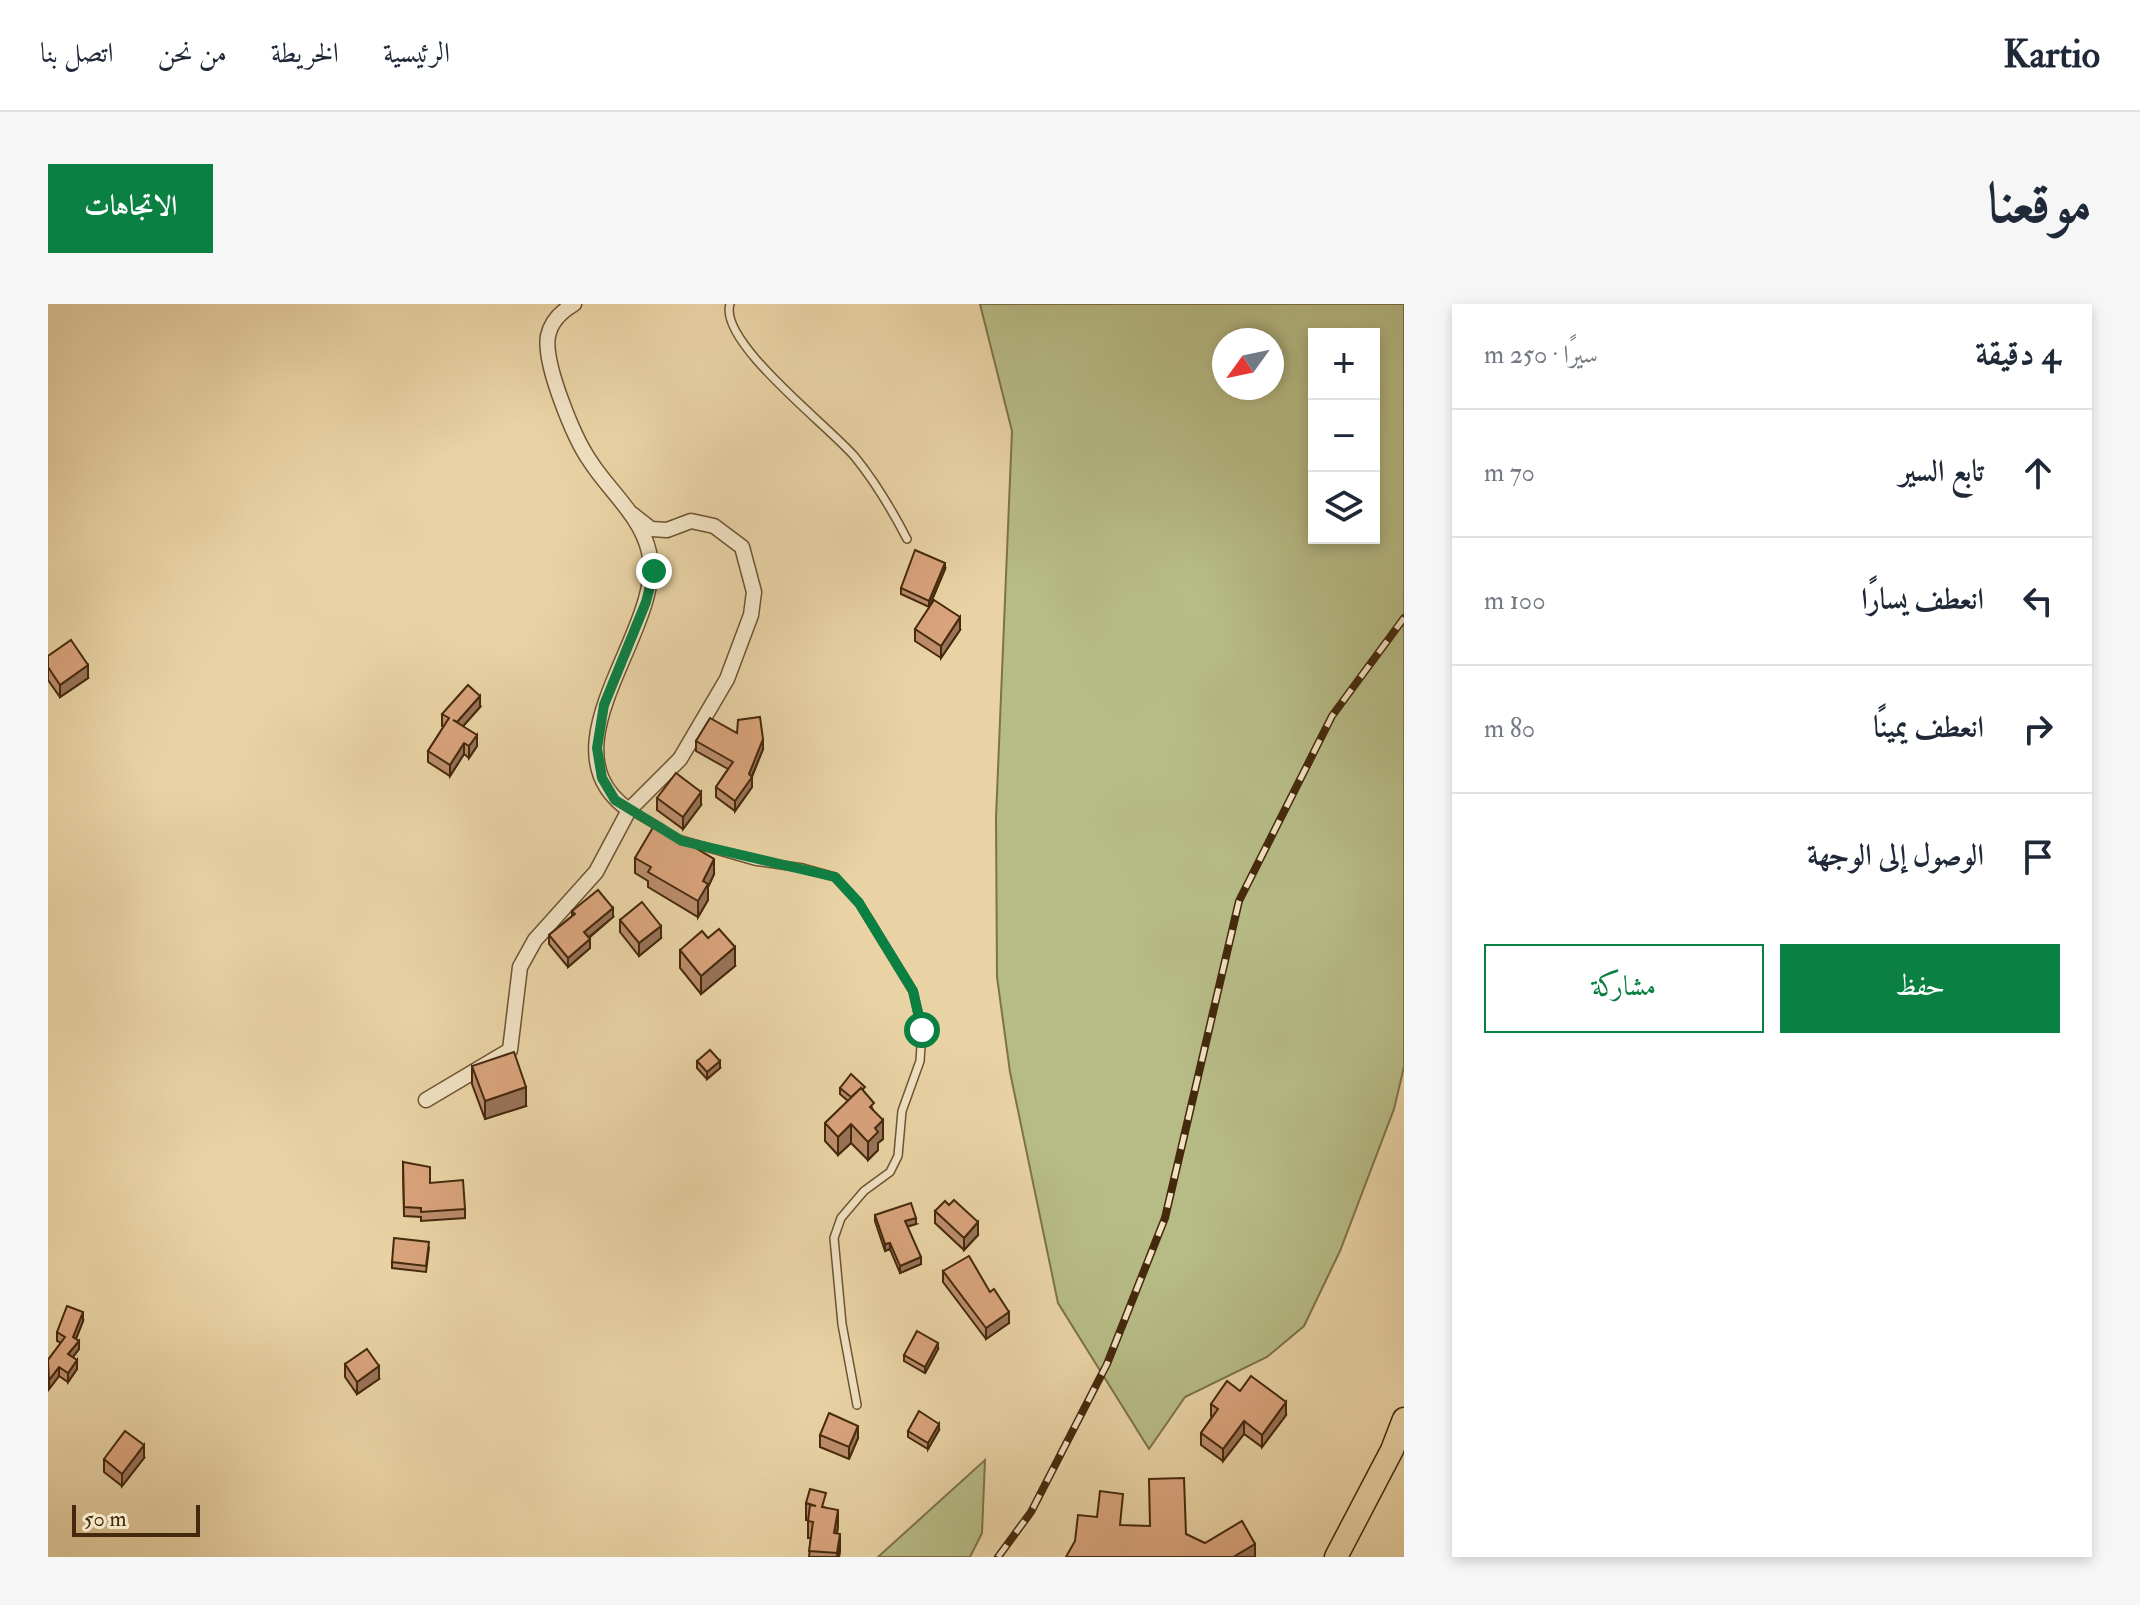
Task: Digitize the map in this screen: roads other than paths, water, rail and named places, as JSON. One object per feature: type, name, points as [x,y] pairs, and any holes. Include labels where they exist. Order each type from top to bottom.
[{"type":"main road","points":[[1336,1557],[1392,1450],[1404,1419]]},
{"type":"street","points":[[574,304],[554,320],[547,338],[559,393],[589,461],[632,514],[648,545],[654,571],[646,602],[604,705],[597,748],[602,778],[615,800],[629,810]]},
{"type":"street","points":[[426,1100],[510,1050],[520,967],[535,940],[596,872],[629,810],[680,759],[706,719],[732,666],[751,615],[754,592],[742,547],[714,526],[691,521],[667,530],[651,529],[632,514]]},
{"type":"lane","points":[[730,304],[728,310],[740,339],[767,371],[853,455],[880,489],[907,539]]},
{"type":"lane","points":[[629,810],[682,841],[835,877],[859,903],[913,991],[922,1030],[920,1061],[902,1111],[898,1156],[890,1172],[864,1191],[841,1218],[834,1238],[842,1324],[857,1405]]},
{"type":"railway","points":[[998,1557],[1031,1512],[1107,1364],[1165,1218],[1239,901],[1332,716],[1404,618]]}]
